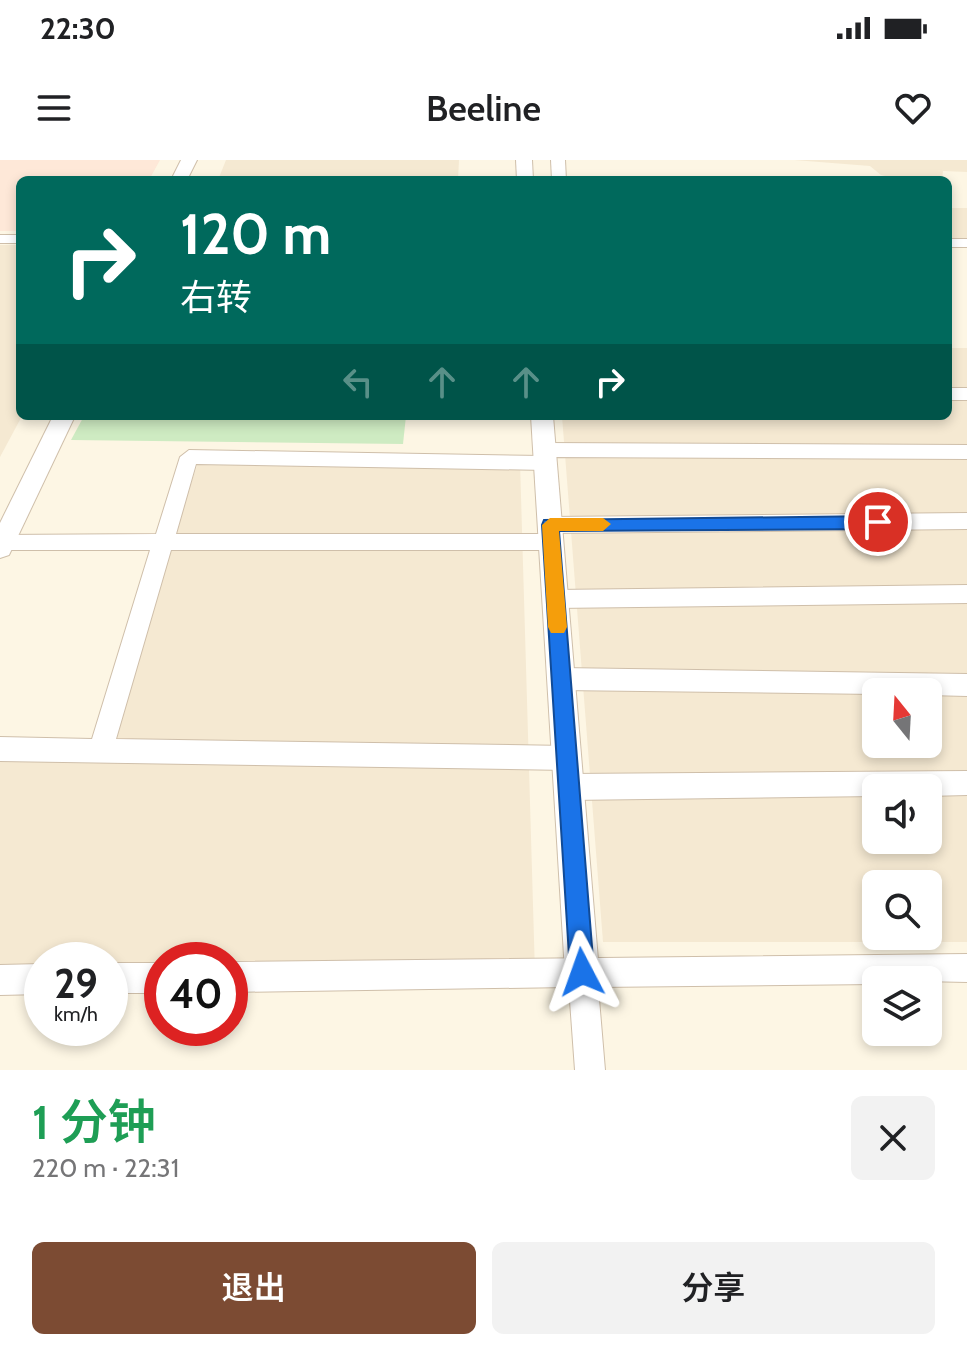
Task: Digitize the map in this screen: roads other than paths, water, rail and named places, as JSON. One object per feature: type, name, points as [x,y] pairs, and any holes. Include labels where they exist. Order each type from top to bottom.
[{"type":"street","points":[[62,420],[2,545],[967,521]]},
{"type":"street","points":[[542,420],[590,1070]]},
{"type":"street","points":[[100,751],[189,457],[967,452]]},
{"type":"street","points":[[555,599],[967,594]]},
{"type":"street","points":[[561,679],[967,685]]},
{"type":"street","points":[[0,749],[567,758]]},
{"type":"street","points":[[569,787],[967,783]]},
{"type":"street","points":[[248,977],[967,968]]},
{"type":"street","points":[[0,980],[24,979]]}]
